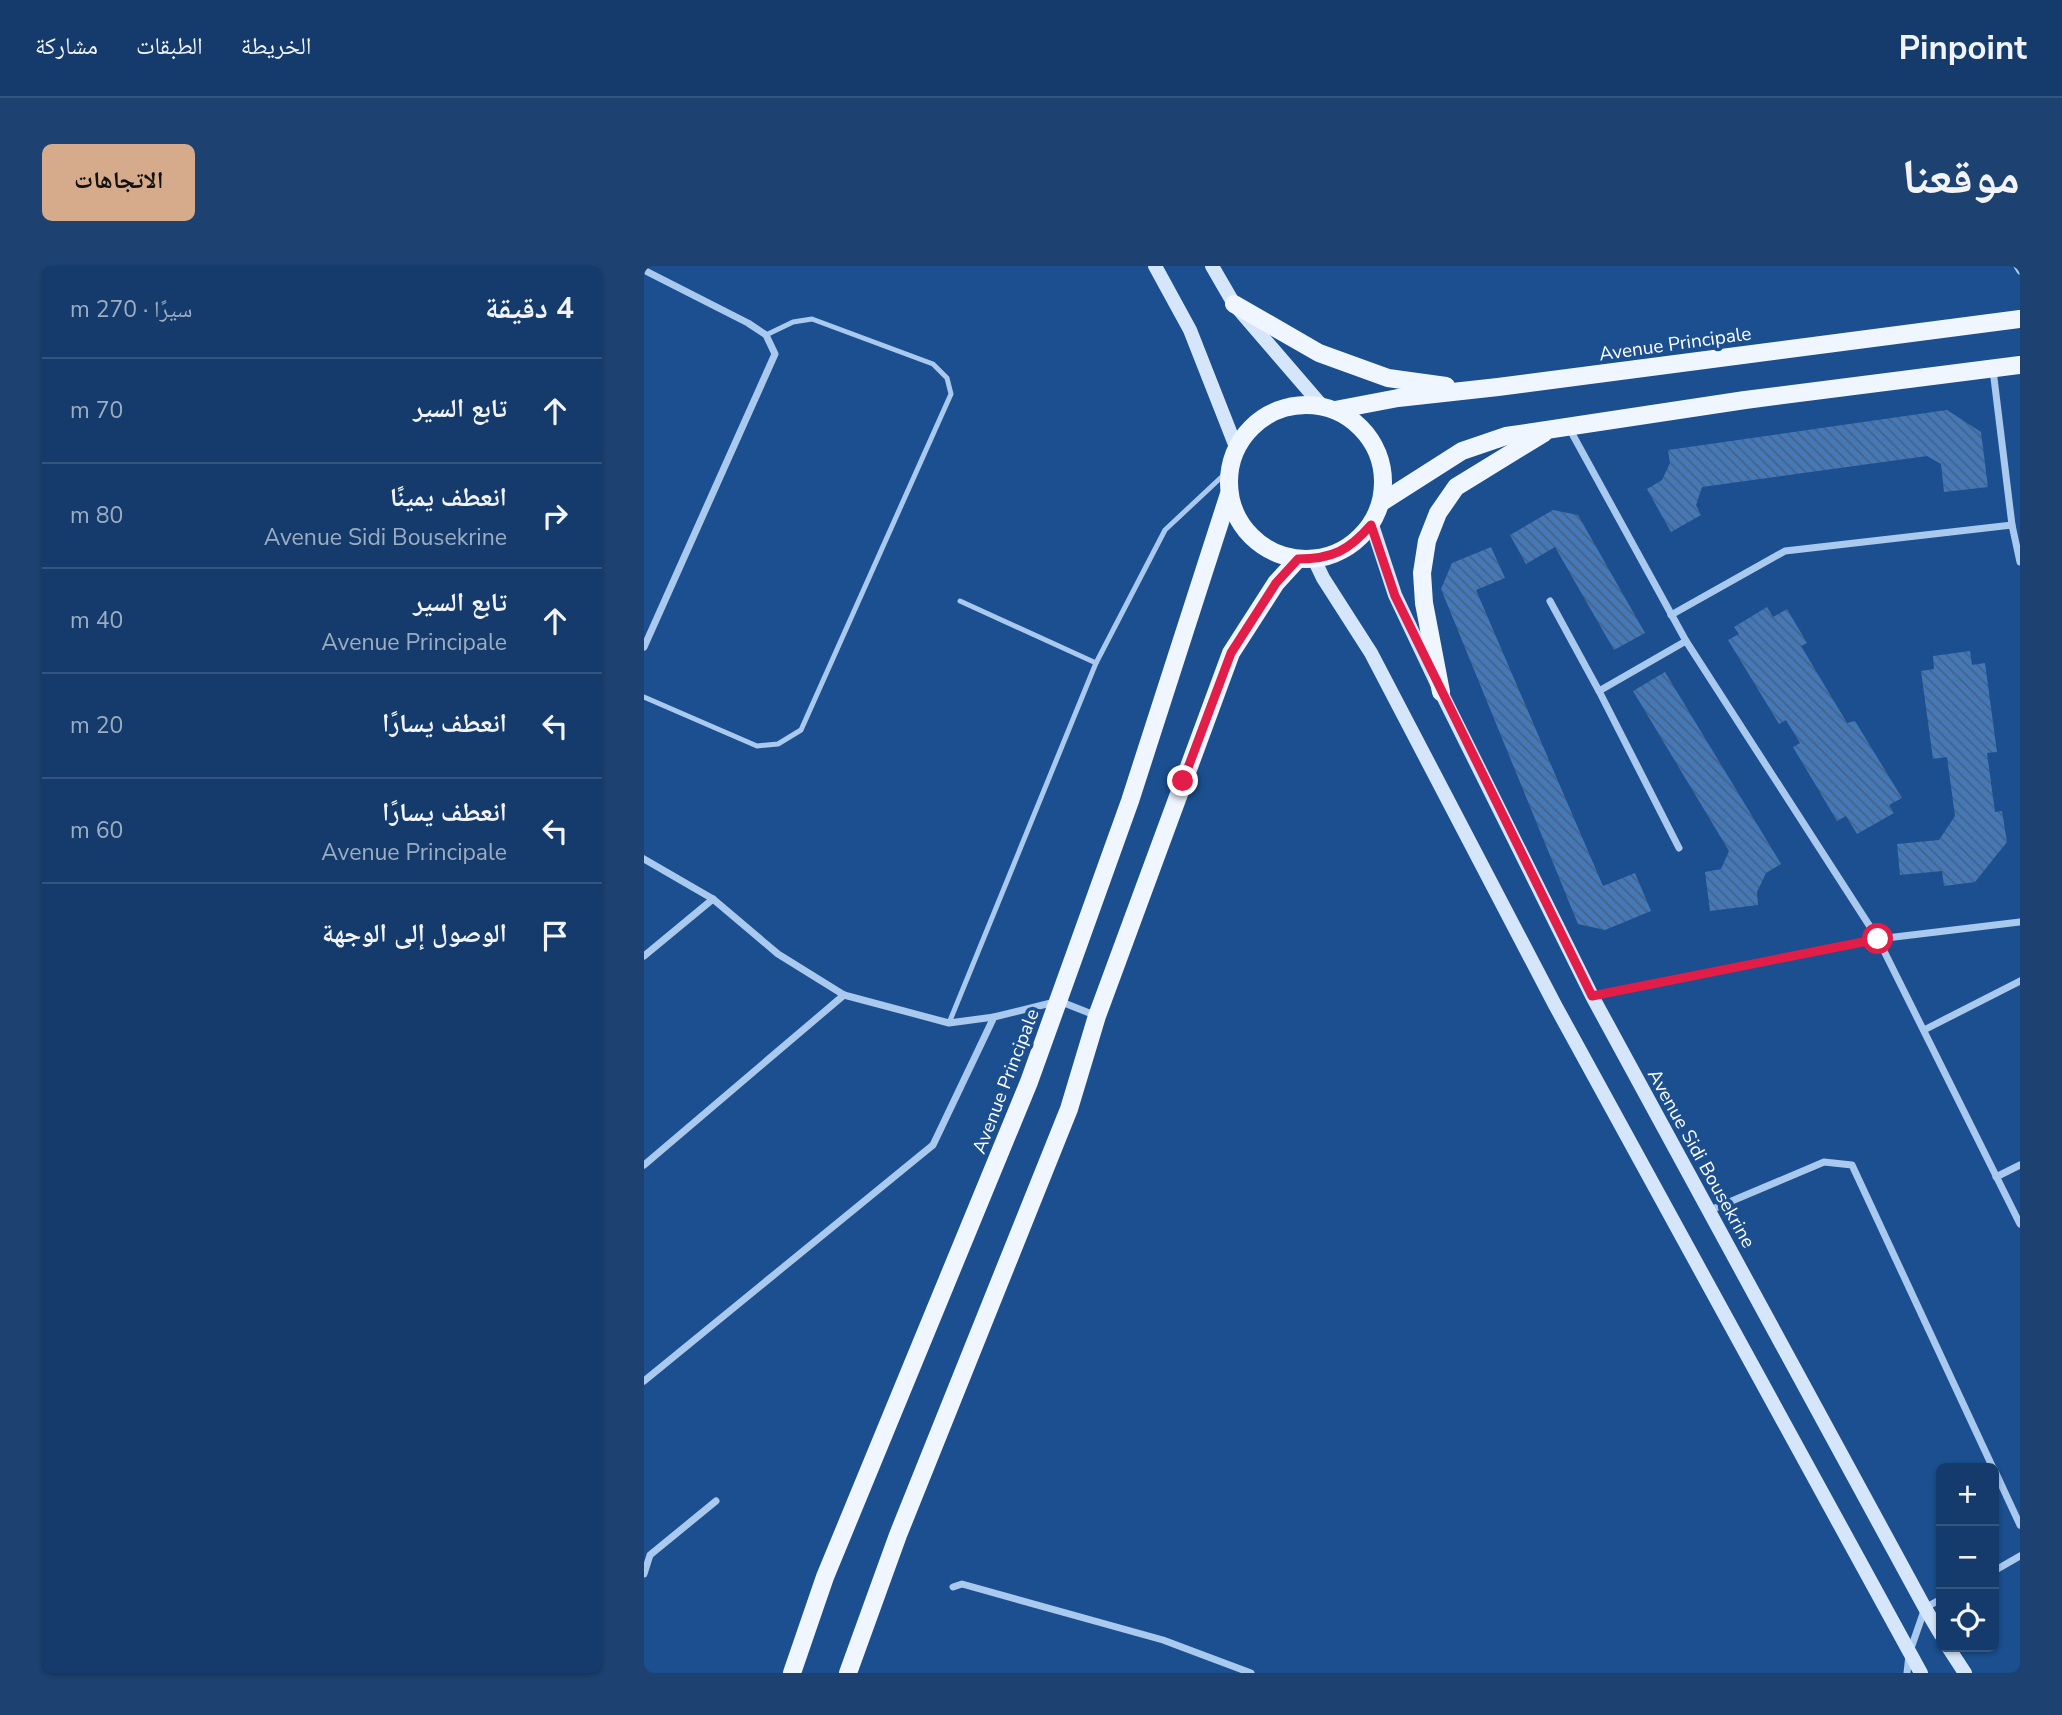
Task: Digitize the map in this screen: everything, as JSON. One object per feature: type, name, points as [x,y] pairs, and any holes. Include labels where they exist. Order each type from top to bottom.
[{"type":"main road","points":[[1155,266],[1190,330],[1236,447]]},
{"type":"main road","points":[[1212,266],[1234,304],[1329,408],[1354,421],[1370,437],[1381,457],[1384,479],[1382,502],[1371,525],[1356,542],[1336,554],[1306,559],[1278,554],[1260,545],[1245,531],[1235,513],[1229,494],[1229,470],[1236,447],[1251,426],[1272,412],[1297,405],[1329,408]]},
{"type":"main road","points":[[1234,304],[1319,353],[1388,378],[1474,390]]},
{"type":"main road","name":"Avenue Principale","points":[[1329,408],[2020,319]]},
{"type":"main road","points":[[1382,502],[1462,451],[1506,436],[1745,400],[2020,365]]},
{"type":"main road","points":[[1441,692],[1424,603],[1422,573],[1427,541],[1438,513],[1456,487],[1560,427]]},
{"type":"main road","name":"Avenue Principale","points":[[792,1673],[825,1577],[998,1160],[1059,1001],[1130,801],[1229,494]]},
{"type":"main road","points":[[1371,525],[1395,596],[1441,692]]},
{"type":"main road","points":[[848,1673],[898,1535],[1069,1109],[1097,1016],[1231,653],[1276,583],[1306,559]]},
{"type":"main road","points":[[1306,559],[1323,578],[1371,653],[1555,1005],[1921,1673]]},
{"type":"main road","name":"Avenue Sidi Bousekrine","points":[[1441,692],[1592,996],[1936,1627]]},
{"type":"main road","points":[[1951,1652],[1965,1673]]},
{"type":"street","points":[[2017,266],[2020,271]]},
{"type":"street","points":[[644,270],[748,323],[766,335],[775,354],[644,647]]},
{"type":"street","points":[[1992,369],[2012,525],[2020,562]]},
{"type":"street","points":[[1560,427],[1686,642],[1878,939],[2020,1224]]},
{"type":"street","points":[[1671,615],[1785,551],[2012,525]]},
{"type":"street","points":[[1550,601],[1679,848]]},
{"type":"street","points":[[1599,691],[1686,642]]},
{"type":"street","points":[[644,859],[713,899],[778,954],[844,995],[949,1023],[994,1017],[1059,1001],[1097,1016]]},
{"type":"street","points":[[644,956],[713,899]]},
{"type":"street","points":[[1592,996],[1878,939],[2020,922]]},
{"type":"street","points":[[1924,1030],[2020,981]]},
{"type":"street","points":[[644,1165],[844,995]]},
{"type":"street","points":[[644,1381],[933,1145],[994,1017]]},
{"type":"street","points":[[1709,1211],[1824,1163],[1852,1165],[1991,1463]]},
{"type":"street","points":[[1996,1177],[2020,1165]]},
{"type":"street","points":[[1999,1480],[2020,1525]]},
{"type":"street","points":[[644,1574],[650,1555],[716,1501]]},
{"type":"street","points":[[1999,1568],[2020,1556]]},
{"type":"street","points":[[953,1587],[961,1584],[1036,1603],[1163,1640],[1251,1673]]},
{"type":"street","points":[[1907,1673],[1909,1654],[1924,1608],[1936,1602]]},
{"type":"lane","points":[[644,697],[757,746],[778,744],[801,730],[950,394],[947,379],[933,364],[812,319],[793,323],[766,335]]},
{"type":"lane","points":[[949,1023],[1096,663],[1165,530],[1229,470]]},
{"type":"lane","points":[[960,601],[1096,663]]},
{"type":"building","points":[[1947,410],[1981,432],[1988,487],[1944,492],[1941,464],[1927,456],[1702,487],[1696,505],[1701,515],[1671,532],[1647,489],[1662,480],[1670,463],[1668,450]]},
{"type":"building","points":[[1553,510],[1578,515],[1645,633],[1614,650],[1555,547],[1526,564],[1510,535]]},
{"type":"building","points":[[1491,547],[1505,578],[1476,590],[1603,886],[1635,873],[1651,911],[1605,930],[1578,924],[1441,589],[1452,563]]},
{"type":"building","points":[[1767,607],[1773,617],[1787,609],[1807,643],[1801,646],[1847,723],[1855,721],[1902,798],[1889,805],[1894,813],[1857,834],[1846,816],[1837,821],[1793,747],[1800,743],[1786,720],[1779,724],[1728,640],[1739,634],[1734,627]]},
{"type":"building","points":[[1970,651],[1972,665],[1985,663],[1997,752],[1987,753],[1995,812],[2002,811],[2007,842],[1975,882],[1944,886],[1942,871],[1900,875],[1897,844],[1939,840],[1955,816],[1947,757],[1933,759],[1921,671],[1934,669],[1933,656]]},
{"type":"building","points":[[1665,672],[1781,864],[1766,873],[1757,892],[1758,905],[1710,911],[1705,872],[1721,869],[1729,851],[1633,691]]},
{"type":"route","points":[[1183,781],[1231,653],[1276,583],[1298,559],[1336,554],[1356,542],[1371,525],[1395,596],[1592,996],[1878,939]]}]
